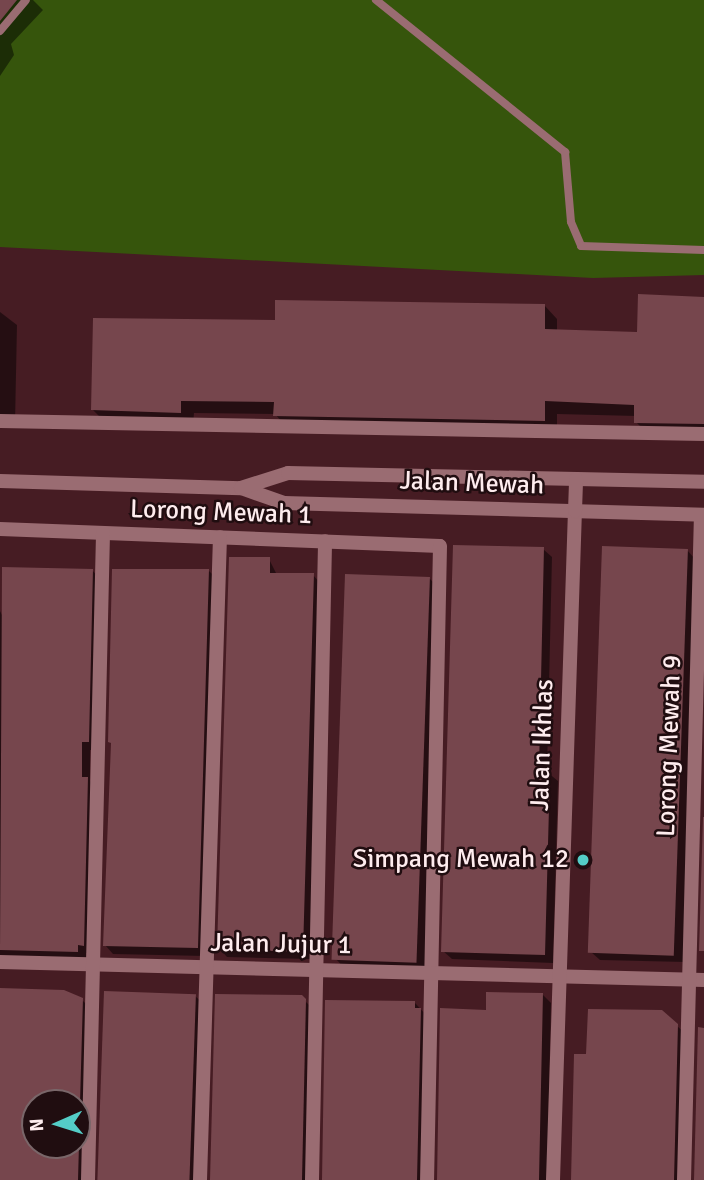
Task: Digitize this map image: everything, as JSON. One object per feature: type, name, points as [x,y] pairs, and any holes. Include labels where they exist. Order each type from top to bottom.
[{"type":"street","points":[[0,421],[704,434]]},
{"type":"street","name":"Jalan Mewah","points":[[241,488],[288,473],[704,482]]},
{"type":"street","name":"Jalan Ikhlas","points":[[553,1180],[576,479]]},
{"type":"street","name":"Jalan Mewah","points":[[0,481],[241,488],[284,503],[703,515]]},
{"type":"street","name":"Lorong Mewah 9","points":[[684,1180],[703,515]]},
{"type":"street","name":"Lorong Mewah 1","points":[[0,529],[440,546],[431,973]]},
{"type":"street","points":[[88,1180],[103,533]]},
{"type":"street","points":[[200,1180],[220,537]]},
{"type":"street","points":[[312,1180],[319,970],[325,541]]},
{"type":"street","name":"Jalan Jujur 1","points":[[0,962],[704,980]]},
{"type":"street","points":[[427,1180],[431,973]]},
{"type":"lane","points":[[0,31],[26,0]]},
{"type":"lane","points":[[376,0],[565,152],[571,222],[581,246],[704,250]]},
{"type":"green space","points":[[0,0],[704,0],[704,275],[593,278],[0,247]]},
{"type":"building","points":[[0,0],[17,0],[0,21]]},
{"type":"building","points":[[638,294],[704,297],[704,424],[634,423],[634,405],[545,401],[545,421],[273,416],[274,402],[181,401],[181,413],[91,410],[93,318],[275,320],[275,300],[545,304],[545,329],[637,332]]},
{"type":"building","points":[[453,545],[544,547],[539,770],[550,771],[545,955],[441,952]]},
{"type":"building","points":[[602,546],[688,549],[674,956],[588,953]]},
{"type":"building","points":[[229,557],[270,557],[270,573],[314,573],[303,952],[217,949]]},
{"type":"building","points":[[2,567],[93,569],[89,742],[82,742],[82,777],[88,777],[84,946],[78,945],[78,952],[0,950]]},
{"type":"building","points":[[112,569],[209,569],[198,948],[103,946],[111,743],[108,742]]},
{"type":"building","points":[[345,574],[430,577],[416,963],[332,960]]},
{"type":"building","points":[[703,817],[704,951],[699,951]]},
{"type":"building","points":[[0,988],[64,990],[83,998],[80,1089],[21,1089],[21,1159],[79,1159],[78,1180],[0,1180]]},
{"type":"building","points":[[104,991],[196,994],[189,1180],[97,1180]]},
{"type":"building","points":[[486,992],[543,993],[539,1180],[437,1180],[440,1008],[486,1010]]},
{"type":"building","points":[[215,994],[302,995],[306,999],[302,1180],[210,1180]]},
{"type":"building","points":[[325,1000],[415,1001],[415,1008],[421,1008],[417,1180],[322,1180]]},
{"type":"building","points":[[588,1009],[662,1010],[678,1024],[674,1180],[571,1180],[574,1054],[586,1054]]},
{"type":"building","points":[[698,1027],[704,1028],[704,1180],[694,1180]]},
{"type":"place","name":"Simpang Mewah 12","points":[[583,860]]}]
